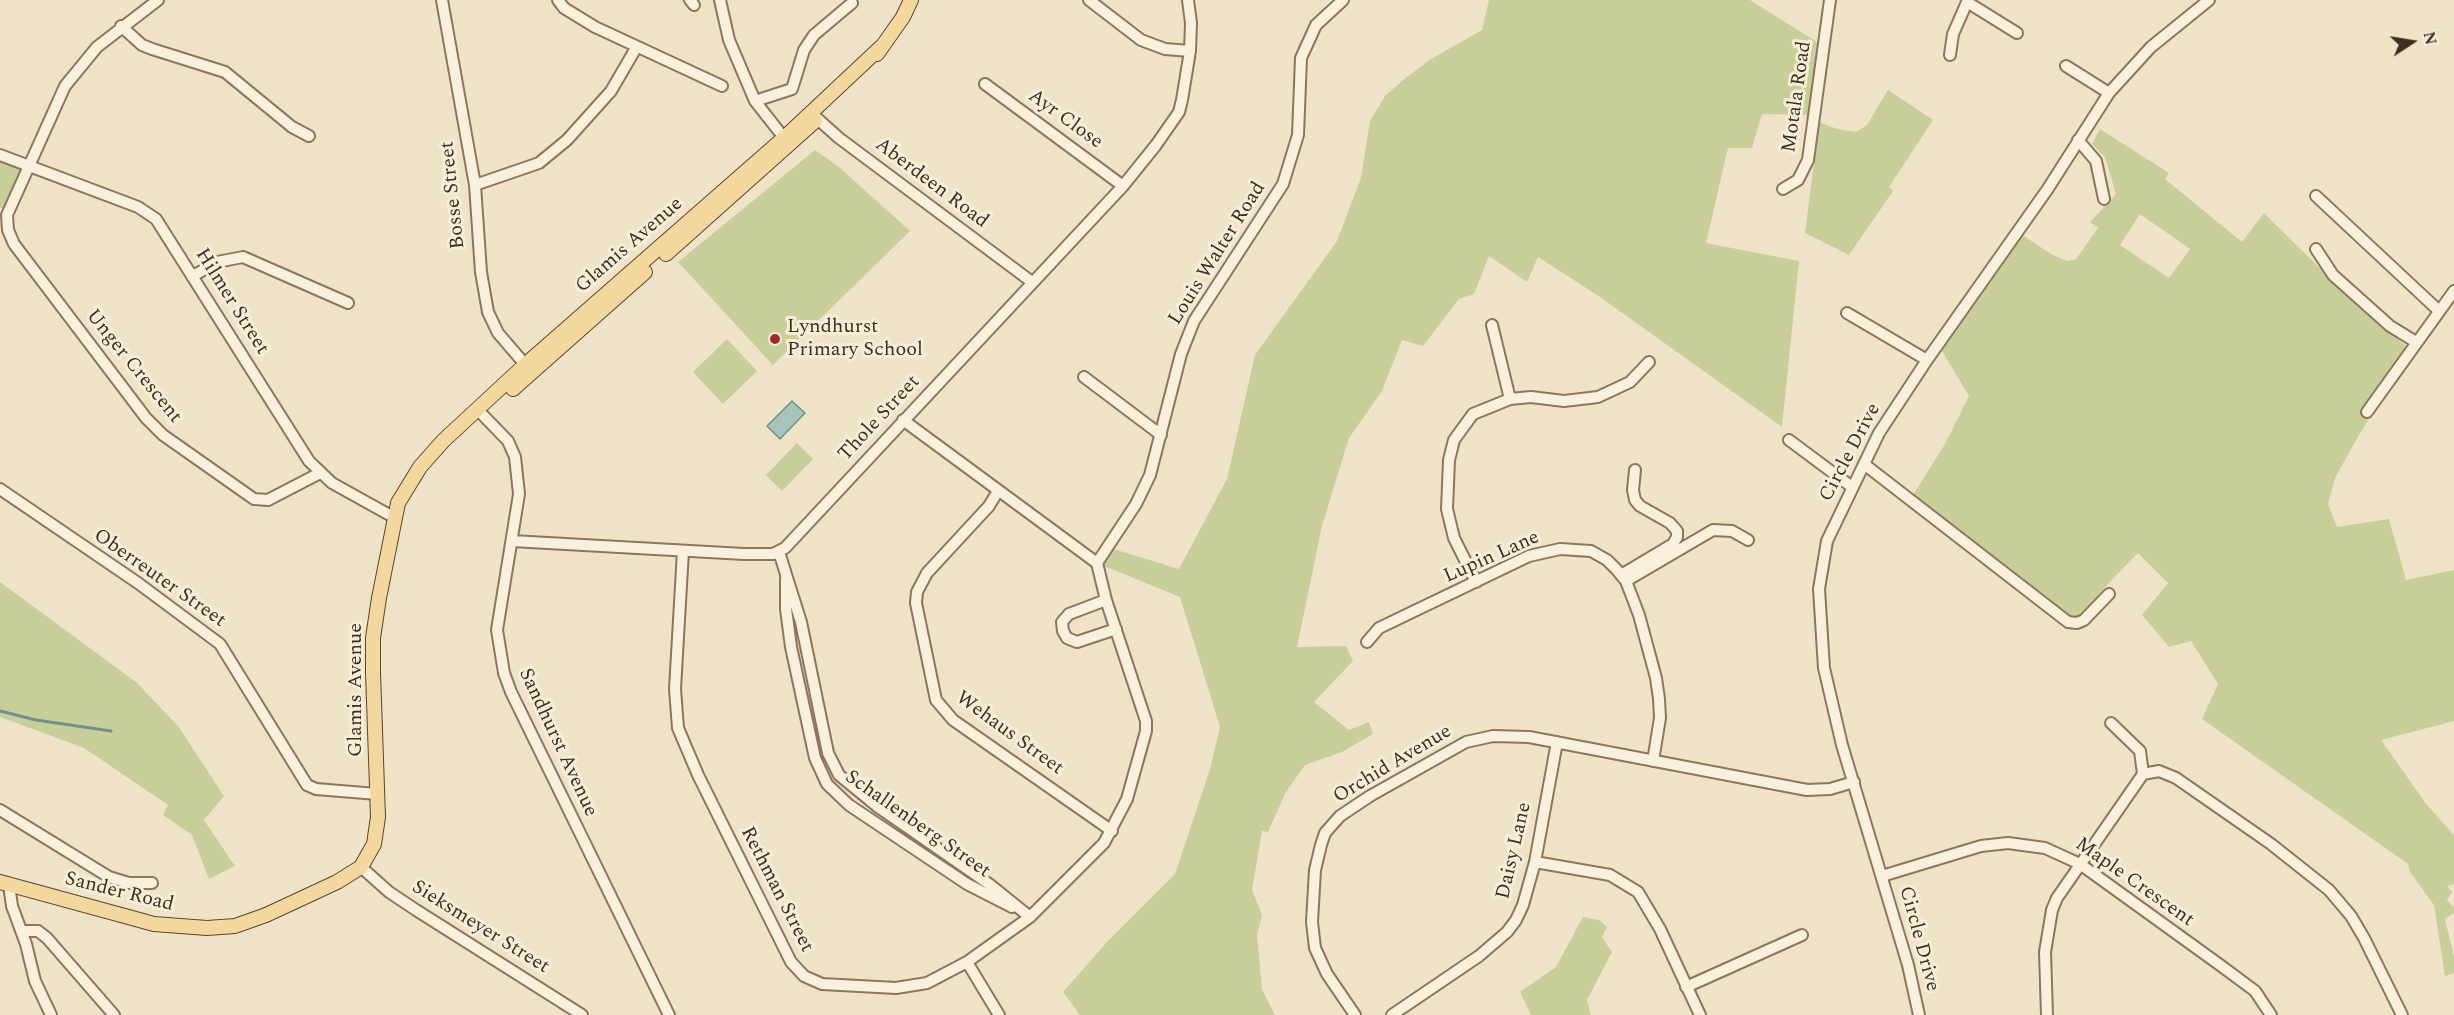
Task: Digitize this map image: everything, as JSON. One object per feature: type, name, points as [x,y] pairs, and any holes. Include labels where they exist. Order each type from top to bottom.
[{"type":"main road","name":"Glamis Avenue","points":[[362,867],[371,852],[376,835],[373,638],[398,503],[413,480],[481,412],[787,142],[864,70],[903,17],[911,0]]},
{"type":"main road","name":"Sander Road","points":[[5,884],[154,924],[186,928],[215,927],[235,926],[266,915],[342,880],[362,867]]},
{"type":"street","name":"Unger Crescent","points":[[158,0],[121,26],[84,61],[65,86],[6,219],[14,244],[146,418],[179,448],[254,499],[268,500],[320,473]]},
{"type":"street","name":"Bosse Street","points":[[442,0],[475,185],[481,272],[488,312],[498,333],[528,369]]},
{"type":"street","points":[[558,0],[577,17],[636,48],[722,86]]},
{"type":"street","points":[[720,0],[729,40],[755,101],[787,142]]},
{"type":"street","points":[[1089,0],[1141,40],[1165,49],[1190,51]]},
{"type":"street","name":"Thole Street","points":[[779,552],[800,533],[903,420],[1124,186],[1179,112],[1190,51],[1191,22],[1188,0]]},
{"type":"street","name":"Louis Walter Road","points":[[1097,563],[1136,504],[1150,475],[1181,354],[1194,321],[1283,184],[1290,168],[1300,119],[1300,65],[1305,46],[1316,25],[1343,0]]},
{"type":"street","name":"Motala Road","points":[[1783,189],[1798,180],[1808,160],[1830,0]]},
{"type":"street","name":"Circle Drive","points":[[1919,1015],[1911,975],[1854,782],[1824,668],[1819,589],[1827,541],[1880,433],[2047,190],[2109,93],[2151,47],[2209,0]]},
{"type":"street","points":[[1950,55],[1953,34],[1967,1],[2017,33]]},
{"type":"street","points":[[755,101],[792,89],[804,50],[814,35],[852,3]]},
{"type":"street","points":[[121,26],[142,45],[225,72],[292,127],[309,136]]},
{"type":"street","points":[[475,185],[539,163],[567,140],[611,91],[636,48]]},
{"type":"street","points":[[2066,66],[2109,93]]},
{"type":"street","name":"Ayr Close","points":[[985,84],[1124,186]]},
{"type":"street","name":"Aberdeen Road","points":[[814,116],[839,138],[1032,282]]},
{"type":"street","points":[[2078,140],[2096,161],[2104,199]]},
{"type":"street","name":"Hilmer Street","points":[[0,155],[29,164],[148,212],[163,227],[309,461],[320,473],[362,502],[395,518]]},
{"type":"street","points":[[2316,196],[2438,310]]},
{"type":"street","points":[[2316,249],[2327,269],[2390,327],[2416,342]]},
{"type":"street","points":[[193,276],[217,262],[243,257],[348,303]]},
{"type":"street","points":[[2367,412],[2438,310],[2454,291]]},
{"type":"street","points":[[1847,313],[1928,360]]},
{"type":"street","points":[[1492,325],[1510,399]]},
{"type":"street","points":[[1476,582],[1449,524],[1449,460],[1454,440],[1473,414],[1510,399],[1531,397],[1564,400],[1598,397],[1630,382],[1649,362]]},
{"type":"street","points":[[1084,377],[1161,435]]},
{"type":"street","name":"Sandhurst Avenue","points":[[481,412],[508,441],[515,457],[519,494],[497,630],[504,673],[511,692],[669,1015]]},
{"type":"street","points":[[903,420],[1097,563]]},
{"type":"street","points":[[1789,440],[1852,487]]},
{"type":"street","points":[[1864,464],[2068,622],[2077,624],[2084,620],[2109,594]]},
{"type":"street","points":[[1623,578],[1673,544],[1677,537],[1677,531],[1670,524],[1640,506],[1635,500],[1633,489],[1635,470]]},
{"type":"street","name":"Oberreuter Street","points":[[0,489],[138,584],[220,644],[307,785],[337,792],[377,794]]},
{"type":"street","name":"Wehaus Street","points":[[999,490],[989,507],[927,573],[917,592],[916,603],[936,700],[953,720],[1112,831]]},
{"type":"street","points":[[1623,578],[1713,530],[1732,531],[1748,540]]},
{"type":"street","points":[[512,541],[768,554],[779,552]]},
{"type":"street","name":"Lupin Lane","points":[[1367,642],[1379,628],[1529,556],[1560,549],[1591,551],[1607,560],[1623,578],[1639,615],[1656,678],[1660,718],[1653,761]]},
{"type":"street","name":"Rethman Street","points":[[683,550],[675,689],[678,728],[698,775],[791,962],[804,976],[822,984],[896,988],[927,983],[967,962],[1030,917],[1084,864],[1112,831],[1127,799],[1146,725],[1106,600],[1097,563]]},
{"type":"street","name":"Schallenberg Street","points":[[779,552],[801,622],[828,753],[839,775],[878,807],[989,884],[1030,917]]},
{"type":"street","name":"Schallenberg Street","points":[[786,575],[786,609],[791,647],[815,758],[827,784],[849,805],[967,884],[1018,909]]},
{"type":"street","points":[[1106,600],[1069,614],[1062,622],[1063,631],[1067,638],[1077,642],[1116,629]]},
{"type":"street","points":[[2047,1015],[2045,952],[2048,921],[2057,898],[2143,774],[2140,751],[2112,723]]},
{"type":"street","name":"Orchid Avenue","points":[[1355,1015],[1320,962],[1313,938],[1315,870],[1320,845],[1332,825],[1370,796],[1466,742],[1510,735],[1807,789],[1830,789],[1854,782]]},
{"type":"street","name":"Daisy Lane","points":[[1392,1015],[1479,956],[1508,932],[1523,905],[1535,862],[1557,742]]},
{"type":"street","points":[[2143,774],[2159,771],[2176,778],[2271,844],[2329,890],[2351,916],[2364,938],[2402,1015]]},
{"type":"street","points":[[0,810],[109,878],[129,883],[152,883]]},
{"type":"street","name":"Maple Crescent","points":[[1882,876],[1982,846],[2008,843],[2045,848],[2080,864],[2255,991],[2271,1015]]},
{"type":"street","points":[[1535,862],[1601,872],[1630,885],[1638,892],[1651,911],[1700,1015]]},
{"type":"street","name":"Sieksmeyer Street","points":[[362,867],[416,910],[582,1015]]},
{"type":"street","points":[[5,884],[22,931],[35,981],[51,1015]]},
{"type":"street","points":[[22,931],[38,931],[47,938],[114,1015]]},
{"type":"street","points":[[1686,987],[1803,935]]},
{"type":"street","points":[[967,962],[999,1015]]},
{"type":"green space","points":[[1489,0],[1750,0],[1825,47],[1815,115],[1762,114],[1752,148],[1728,148],[1706,243],[1799,261],[1782,427],[1600,297],[1538,257],[1527,282],[1489,256],[1474,294],[1459,299],[1423,346],[1402,340],[1382,391],[1349,438],[1322,526],[1297,647],[1346,646],[1353,661],[1314,702],[1349,730],[1369,722],[1373,734],[1342,752],[1305,765],[1286,792],[1268,832],[1262,831],[1252,890],[1262,915],[1257,935],[1262,989],[1275,1015],[1080,1015],[1063,992],[1108,941],[1175,874],[1210,769],[1220,727],[1180,597],[1097,563],[1107,547],[1179,569],[1227,479],[1255,355],[1337,241],[1361,178],[1370,121],[1385,96],[1403,80],[1431,59],[1482,30]]},
{"type":"green space","points":[[1888,90],[1933,120],[1889,187],[1893,191],[1849,255],[1805,233],[1819,122],[1837,129],[1856,132],[1867,125]]},
{"type":"green space","points":[[2100,129],[2169,173],[2165,179],[2242,242],[2264,213],[2332,280],[2411,351],[2335,478],[2328,504],[2337,527],[2389,519],[2406,580],[2454,570],[2454,721],[2381,740],[2427,805],[2454,835],[2454,884],[2447,886],[2452,892],[2447,900],[2454,907],[2454,913],[2445,919],[2454,957],[2454,973],[2445,976],[2434,905],[2410,872],[2408,864],[2202,719],[2218,684],[2191,641],[2169,647],[2142,615],[2168,583],[2138,553],[2104,588],[2074,628],[1910,500],[1945,444],[1969,396],[1939,346],[2018,232],[2051,254],[2067,261],[2076,259],[2098,228],[2090,222],[2116,194],[2105,157],[2092,144]],"holes":[[[2140,214],[2190,249],[2169,278],[2120,245]]]},
{"type":"green space","points":[[815,150],[839,167],[910,231],[773,365],[678,262]]},
{"type":"green space","points":[[0,155],[29,164],[9,208],[0,208]]},
{"type":"green space","points":[[727,339],[757,371],[723,404],[693,372]]},
{"type":"green space","points":[[797,443],[813,459],[782,491],[766,475]]},
{"type":"green space","points":[[0,582],[136,682],[178,726],[224,796],[204,820],[235,866],[209,879],[192,835],[163,815],[168,805],[84,748],[0,717]]},
{"type":"green space","points":[[1583,917],[1599,920],[1607,927],[1602,937],[1612,952],[1587,1000],[1591,1015],[1531,1015],[1520,992],[1556,967]]},
{"type":"water","points":[[792,401],[805,413],[780,439],[767,426]]},
{"type":"waterway","points":[[0,711],[36,720],[111,731]]},
{"type":"place","name":"Lyndhurst Primary School","points":[[775,339]]}]
